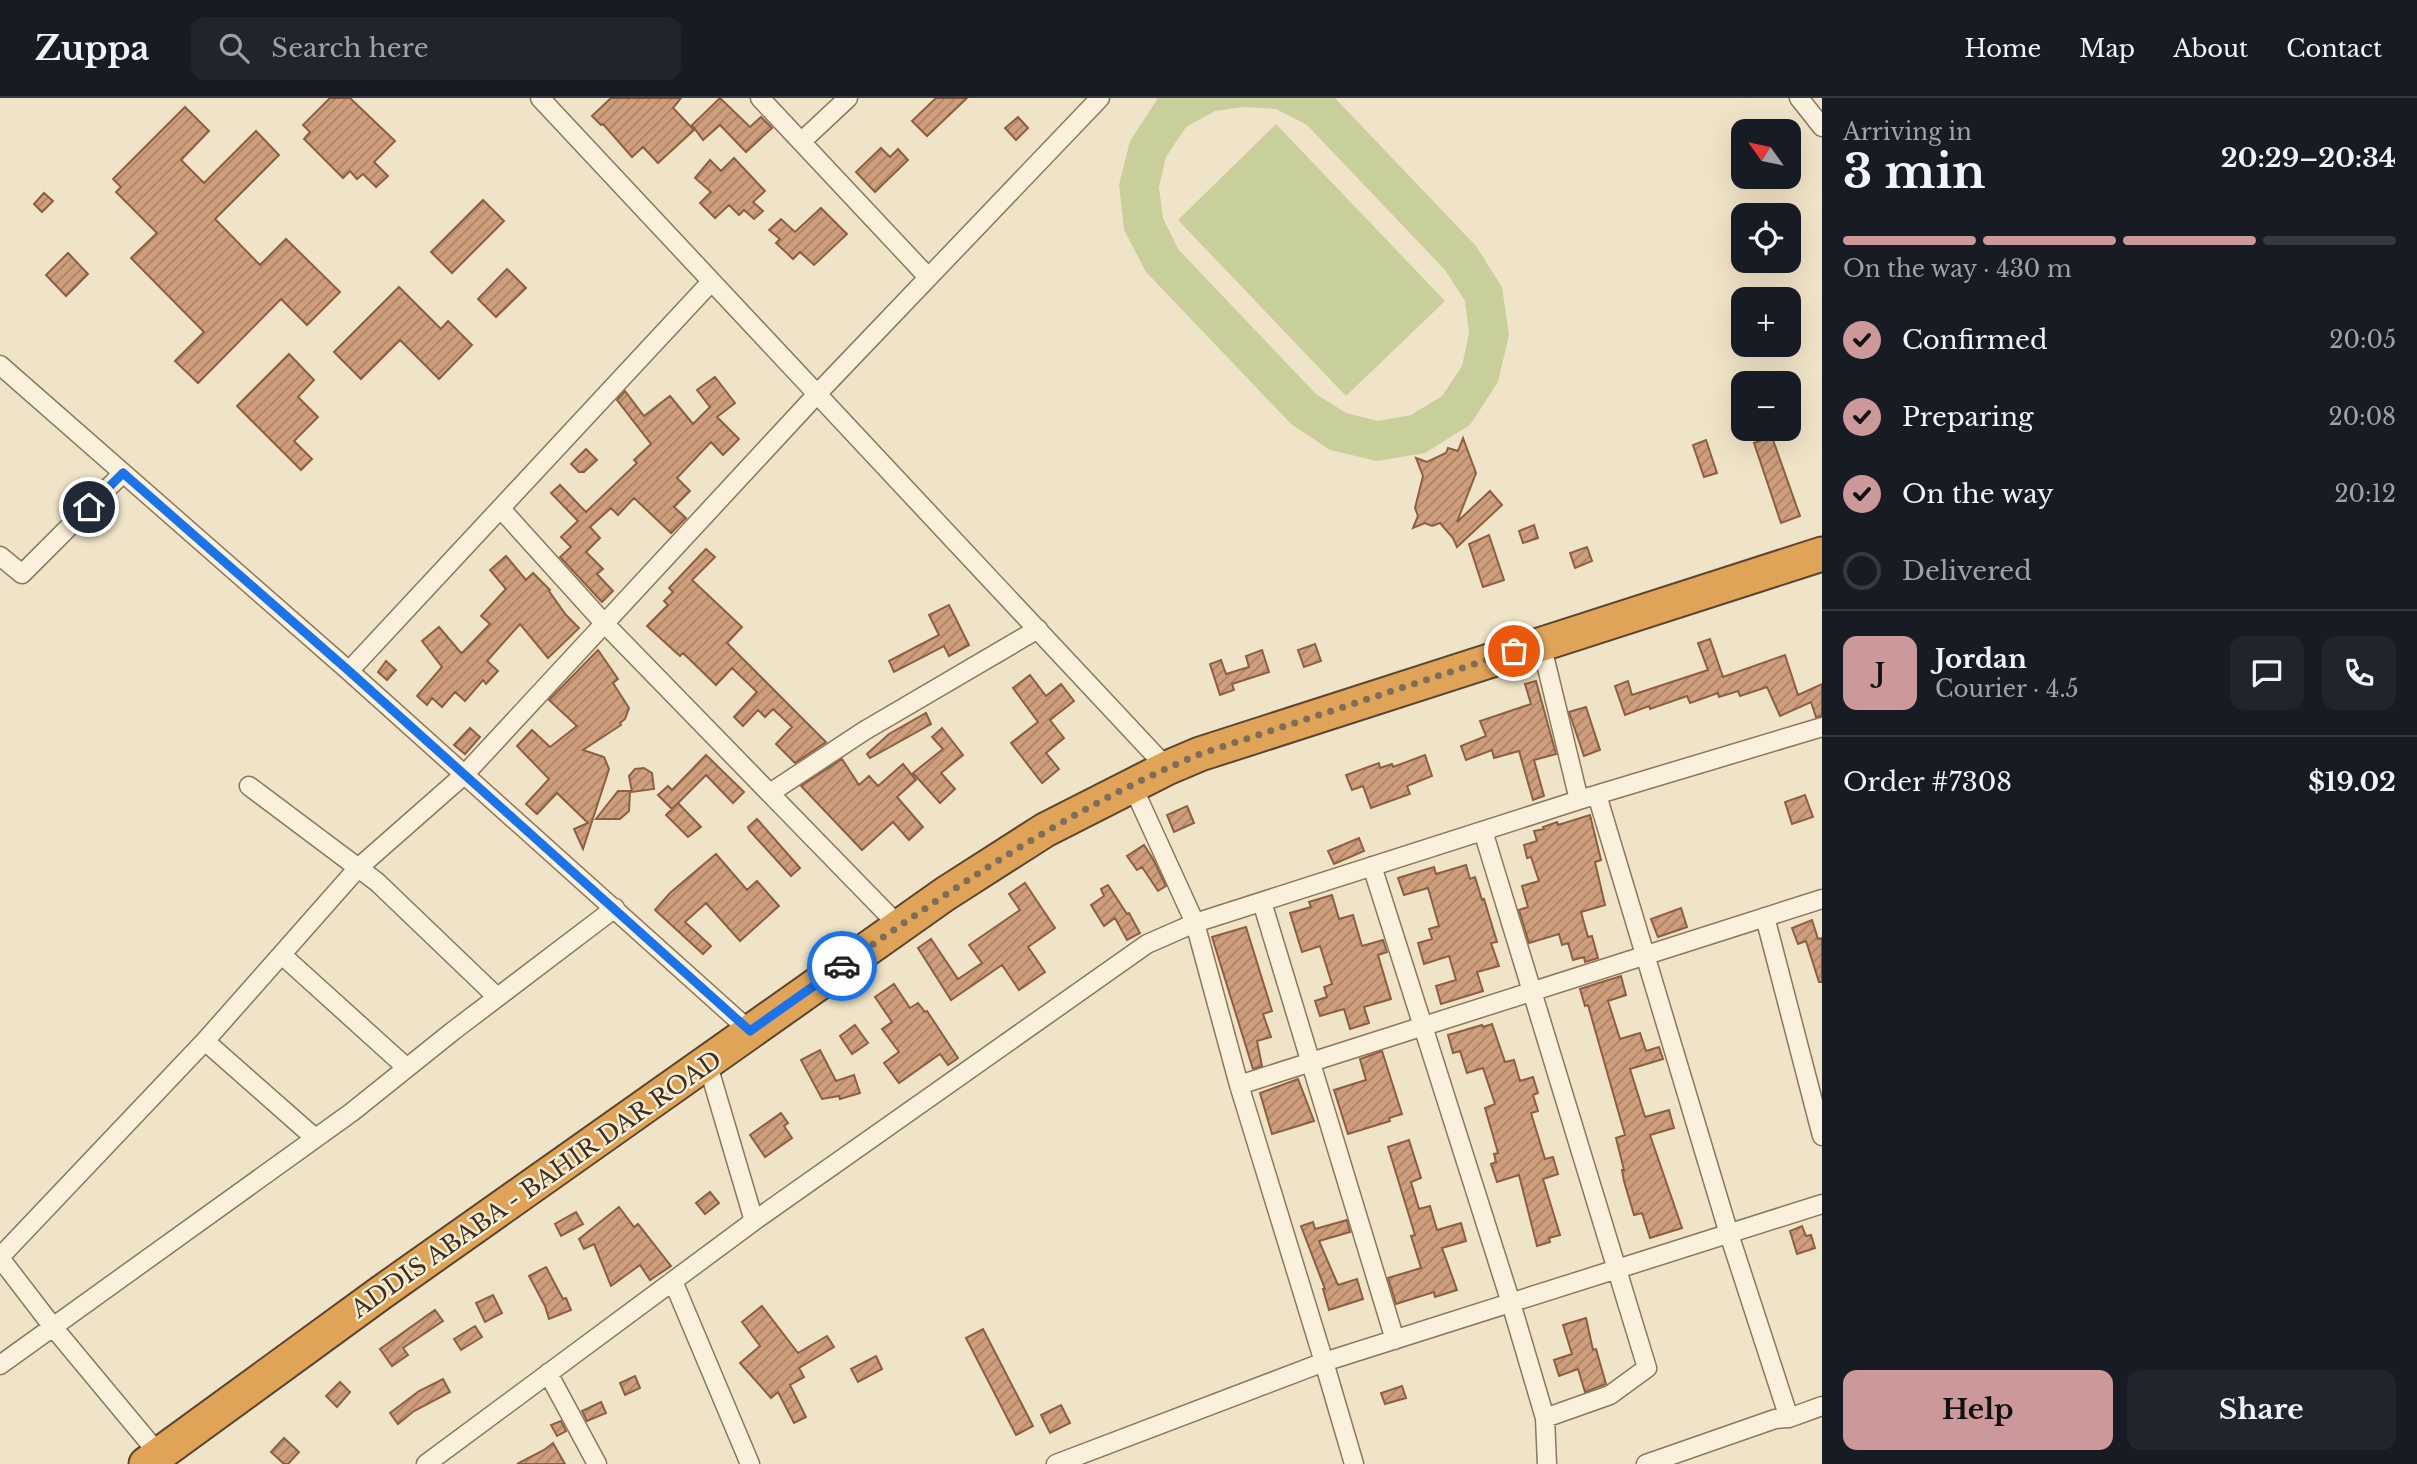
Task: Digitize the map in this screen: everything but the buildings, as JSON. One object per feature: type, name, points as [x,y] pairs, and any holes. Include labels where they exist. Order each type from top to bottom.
[{"type":"highway","name":"ADDIS ABABA - BAHIR DAR ROAD","points":[[157,1461],[382,1292],[899,926],[1045,830],[1132,785],[1200,754],[1822,554]]},
{"type":"street","points":[[540,98],[1167,768]]},
{"type":"street","points":[[760,98],[928,277]]},
{"type":"street","points":[[801,142],[848,98]]},
{"type":"street","points":[[157,1461],[0,1257],[205,1041],[357,869],[465,774],[818,393],[1100,98]]},
{"type":"street","points":[[1799,98],[1822,127]]},
{"type":"street","points":[[349,671],[711,282]]},
{"type":"street","points":[[0,365],[465,774],[750,1031]]},
{"type":"street","points":[[0,556],[22,575],[123,473]]},
{"type":"street","points":[[501,509],[604,623],[899,926]]},
{"type":"street","points":[[770,793],[864,731],[1038,629]]},
{"type":"street","points":[[1541,643],[1579,800]]},
{"type":"street","points":[[426,1464],[754,1222],[1147,944],[1195,923],[1372,866],[1822,727]]},
{"type":"street","points":[[1132,785],[1195,923],[1239,1085],[1324,1362],[1822,1204]]},
{"type":"street","points":[[249,786],[377,882],[497,997]]},
{"type":"street","points":[[1597,795],[1729,1234],[1788,1418]]},
{"type":"street","points":[[1483,831],[1647,1368],[1610,1395],[1545,1418]]},
{"type":"street","points":[[1372,866],[1545,1418],[1547,1464]]},
{"type":"street","points":[[1239,1085],[1822,899]]},
{"type":"street","points":[[1262,902],[1395,1340]]},
{"type":"street","points":[[0,1365],[314,1138],[615,908]]},
{"type":"street","points":[[1765,917],[1822,1136]]},
{"type":"street","points":[[282,955],[407,1068]]},
{"type":"street","points":[[205,1041],[314,1138]]},
{"type":"street","points":[[707,1062],[754,1222]]},
{"type":"street","points":[[673,1281],[750,1464]]},
{"type":"street","points":[[1056,1464],[1324,1362],[1354,1464]]},
{"type":"street","points":[[548,1373],[597,1464]]},
{"type":"street","points":[[1646,1464],[1775,1419],[1788,1418],[1822,1406]]},
{"type":"green space","points":[[1158,98],[1335,98],[1476,246],[1502,287],[1509,335],[1498,382],[1470,425],[1425,453],[1377,461],[1330,450],[1291,424],[1146,272],[1124,230],[1119,185],[1130,141]],"holes":[[[1244,107],[1276,109],[1307,125],[1445,270],[1465,301],[1469,333],[1462,366],[1442,396],[1411,415],[1378,421],[1346,413],[1316,394],[1178,249],[1163,218],[1159,187],[1166,157],[1186,127],[1215,111]]]},
{"type":"green space","points":[[1276,124],[1445,301],[1346,396],[1178,220]]},
{"type":"way so far","points":[[842,966],[945,894],[1045,830],[1167,768],[1200,754],[1514,651]]},
{"type":"route","points":[[89,507],[123,473],[349,671],[750,1031],[842,966]]}]
